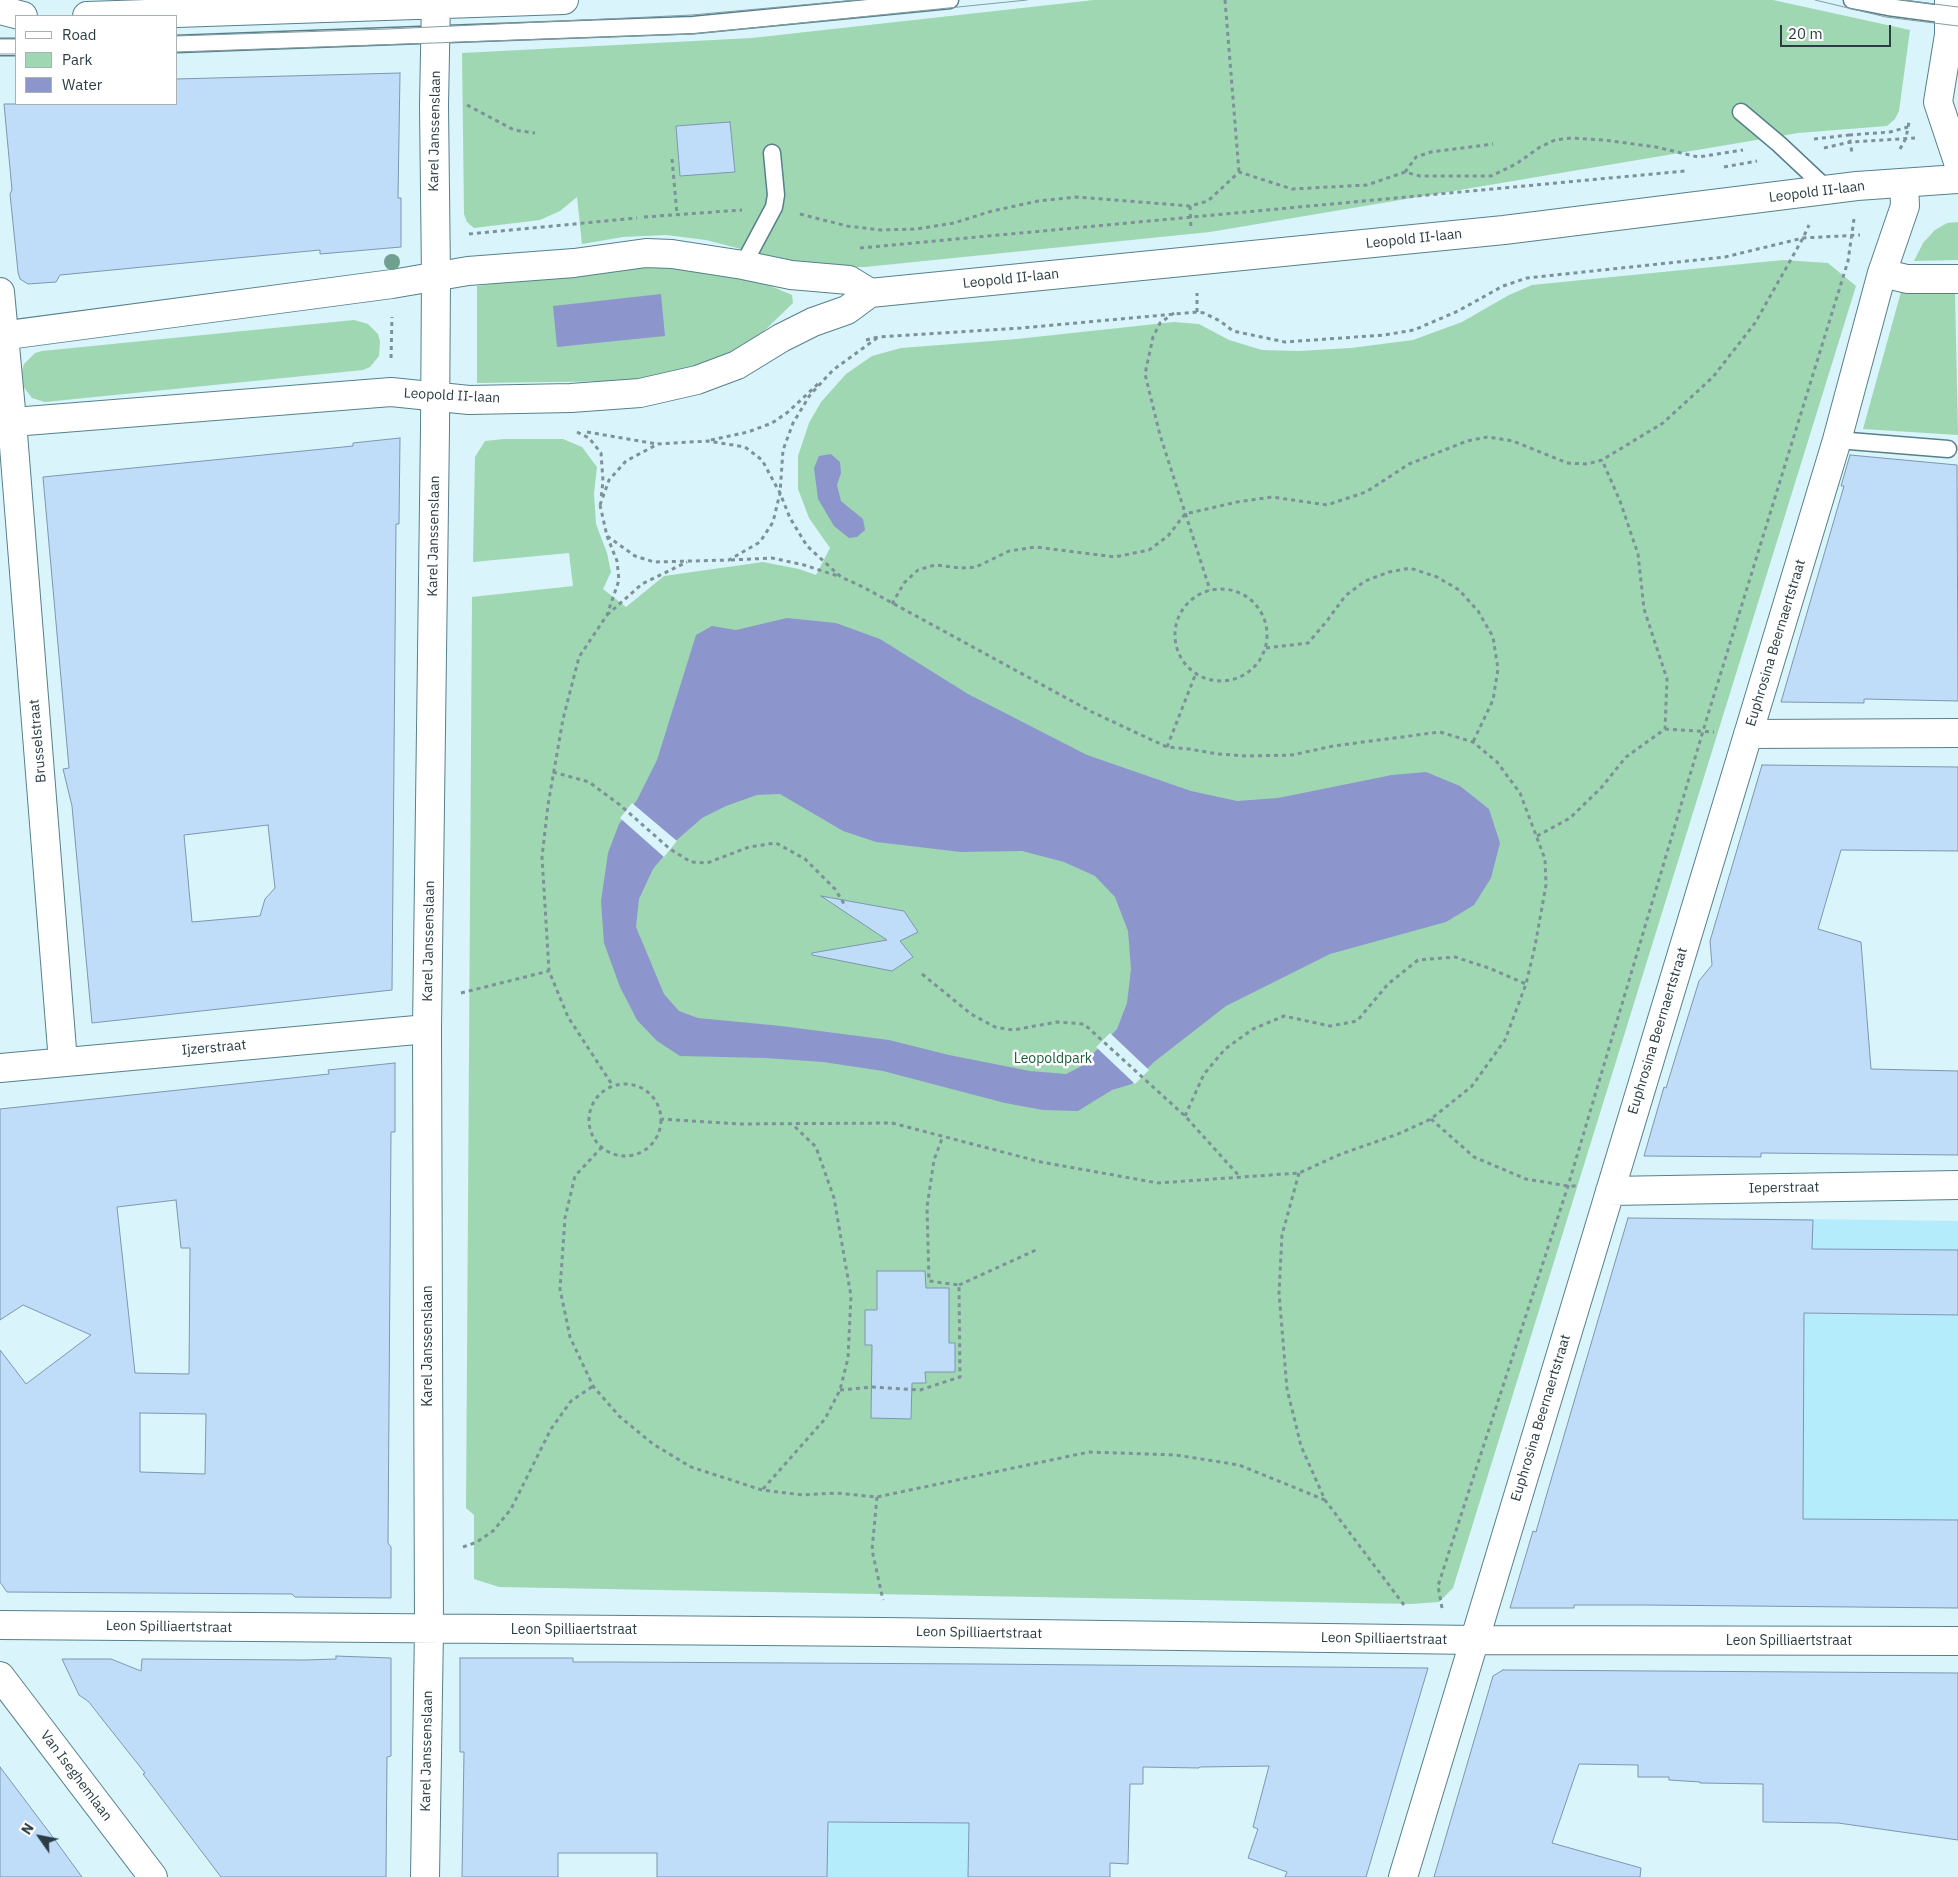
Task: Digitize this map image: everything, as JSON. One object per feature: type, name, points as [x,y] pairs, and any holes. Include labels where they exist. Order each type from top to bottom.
[{"type":"street","points":[[114,15],[564,0]]},
{"type":"street","name":"Karel Janssenslaan","points":[[426,1877],[429,1630],[428,996],[436,277],[434,105],[436,3]]},
{"type":"street","points":[[0,10],[19,15]]},
{"type":"street","points":[[1952,11],[1938,102],[1954,151]]},
{"type":"street","name":"Leopold II-laan","points":[[6,422],[390,392],[469,400],[571,398],[640,394],[697,380],[737,365],[781,338],[813,322],[847,310],[870,293],[1504,230],[1857,186],[1958,179]]},
{"type":"street","name":"Euphrosina Beernaertstraat","points":[[1403,1877],[1837,440],[1882,273],[1905,206],[1904,183]]},
{"type":"street","points":[[2,336],[436,277],[468,271],[574,263],[646,253],[672,254],[743,265],[791,275],[849,280],[870,293]]},
{"type":"street","points":[[1882,273],[1907,279],[1958,279]]},
{"type":"street","points":[[0,292],[6,422]]},
{"type":"street","name":"Brusselstraat","points":[[6,422],[63,1062]]},
{"type":"street","points":[[1748,734],[1958,733]]},
{"type":"street","name":"Ijzerstraat","points":[[0,1068],[428,1028]]},
{"type":"street","name":"Ieperstraat","points":[[1610,1191],[1958,1185]]},
{"type":"street","name":"Leon Spilliaertstraat","points":[[0,1625],[429,1630],[884,1632],[1475,1640],[1958,1641]]},
{"type":"street","name":"Van Iseghemlaan","points":[[0,1676],[153,1877]]},
{"type":"lane","points":[[178,44],[692,24],[950,0]]},
{"type":"lane","points":[[1852,0],[1888,8],[1952,11]]},
{"type":"lane","points":[[0,47],[15,46]]},
{"type":"lane","points":[[1741,112],[1785,149],[1829,191]]},
{"type":"lane","points":[[743,265],[774,207],[776,195],[772,152]]},
{"type":"lane","points":[[1837,440],[1948,449]]},
{"type":"path","points":[[1225,0],[1239,172]]},
{"type":"path","points":[[434,105],[464,103],[514,130],[535,133]]},
{"type":"path","points":[[1898,152],[1906,138],[1909,119]]},
{"type":"path","points":[[1720,167],[1785,149],[1849,135],[1890,132],[1908,127]]},
{"type":"path","points":[[1849,135],[1850,142]]},
{"type":"path","points":[[1239,172],[1292,189],[1367,185],[1405,172],[1420,176],[1490,176],[1516,164],[1540,147],[1555,140],[1570,138],[1604,140],[1656,147],[1698,158],[1906,138],[1954,151]]},
{"type":"path","points":[[1405,172],[1416,157],[1431,152],[1493,144]]},
{"type":"path","points":[[672,160],[677,214]]},
{"type":"path","points":[[858,248],[1692,171]]},
{"type":"path","points":[[467,234],[677,214],[774,207],[847,226],[881,230],[916,229],[954,223],[992,211],[1038,201],[1077,198],[1190,206],[1208,201],[1239,172]]},
{"type":"path","points":[[1442,1610],[1438,1586],[1568,1186],[1703,732],[1848,261],[1853,235],[1857,186]]},
{"type":"path","points":[[892,604],[904,582],[918,570],[935,565],[960,568],[976,567],[1009,551],[1035,547],[1115,557],[1148,550],[1168,536],[1185,514],[1237,502],[1272,497],[1327,504],[1366,492],[1409,464],[1467,440],[1488,437],[1512,441],[1567,463],[1587,464],[1602,460],[1662,422],[1712,377],[1755,323],[1803,238],[1810,222]]},
{"type":"path","points":[[613,1086],[568,1017],[549,971],[542,857],[553,772],[579,657],[607,615],[619,580],[617,561],[607,536],[600,505],[603,481],[601,453],[589,438],[572,430],[658,444],[708,441],[748,432],[772,423],[788,412],[833,370],[878,337],[1021,328],[1174,313],[1204,313],[1220,321],[1233,332],[1285,342],[1384,335],[1414,330],[1458,311],[1503,286],[1528,278],[1725,257],[1803,238],[1853,235],[1893,237]]},
{"type":"path","points":[[1174,313],[1160,324],[1153,337],[1145,374],[1160,435],[1210,590]]},
{"type":"path","points":[[729,560],[760,542],[773,522],[780,493],[783,450],[793,423],[810,395],[833,370]]},
{"type":"path","points":[[708,441],[745,446],[762,460],[780,493],[790,518],[807,546],[841,577]]},
{"type":"path","points":[[600,505],[609,480],[626,461],[658,444]]},
{"type":"path","points":[[1602,460],[1620,501],[1638,554],[1644,609],[1667,679],[1665,729]]},
{"type":"path","points":[[607,536],[635,556],[654,562],[772,558],[804,565],[841,577],[1092,712],[1167,747],[1247,756],[1292,754],[1334,746],[1440,732],[1472,742],[1497,762],[1520,793],[1544,859],[1546,885],[1526,984],[1505,1040],[1472,1086],[1431,1119],[1398,1134],[1340,1154],[1299,1173],[1158,1183],[1041,1162],[892,1123],[738,1124],[662,1119]]},
{"type":"path","points":[[607,615],[642,584],[688,562]]},
{"type":"path","points":[[1266,648],[1308,643],[1327,622],[1345,596],[1366,581],[1388,572],[1410,568],[1437,577],[1459,590],[1478,611],[1493,637],[1498,669],[1493,700],[1472,742]]},
{"type":"path","points":[[1226,588],[1242,593],[1255,603],[1264,616],[1267,632],[1266,648],[1260,661],[1249,671],[1237,678],[1223,681],[1209,679],[1196,674],[1179,653],[1175,640],[1180,614],[1188,603],[1198,595],[1210,590],[1226,588]]},
{"type":"path","points":[[1167,747],[1196,674]]},
{"type":"path","points":[[1536,836],[1570,818],[1601,788],[1626,757],[1665,729],[1748,734]]},
{"type":"path","points":[[553,772],[589,782],[620,805],[670,849],[691,862],[707,863],[749,847],[776,843],[805,859],[835,889],[846,907]]},
{"type":"path","points":[[1185,1116],[1204,1074],[1225,1049],[1253,1029],[1284,1016],[1330,1026],[1356,1022],[1388,984],[1418,960],[1455,958],[1489,968],[1526,984]]},
{"type":"path","points":[[428,996],[466,992],[549,971]]},
{"type":"path","points":[[922,974],[971,1014],[995,1027],[1013,1030],[1057,1022],[1084,1024],[1185,1116],[1241,1177]]},
{"type":"path","points":[[625,1084],[637,1086],[649,1092],[657,1102],[662,1119],[659,1133],[652,1144],[643,1152],[630,1156],[613,1154],[602,1148],[594,1138],[590,1126],[590,1114],[594,1102],[602,1092],[613,1086],[625,1084]]},
{"type":"path","points":[[1431,1119],[1474,1157],[1526,1179],[1610,1191]]},
{"type":"path","points":[[762,1490],[825,1419],[840,1390],[848,1358],[852,1296],[834,1198],[816,1148],[791,1123]]},
{"type":"path","points":[[943,1136],[934,1160],[927,1207],[929,1281],[959,1285],[1036,1250]]},
{"type":"path","points":[[602,1148],[575,1176],[565,1218],[560,1289],[570,1337],[593,1386],[619,1416],[653,1444],[691,1467],[762,1490],[804,1495],[836,1493],[877,1497],[1090,1452],[1176,1455],[1239,1465],[1326,1500]]},
{"type":"path","points":[[1299,1173],[1282,1234],[1279,1293],[1287,1389],[1301,1446],[1326,1500],[1404,1606]]},
{"type":"path","points":[[840,1390],[873,1387],[920,1390],[960,1377],[959,1285]]},
{"type":"path","points":[[462,1555],[464,1546],[477,1542],[493,1531],[511,1509],[551,1429],[571,1401],[593,1386]]},
{"type":"path","points":[[877,1497],[872,1550],[884,1605]]},
{"type":"shaded area","points":[[1731,1218],[1958,1221],[1958,1608],[1728,1606]]},
{"type":"shaded area","points":[[900,1664],[983,1664],[984,1755],[1051,1877],[657,1877],[657,1846]]},
{"type":"green space","points":[[1094,0],[1773,0],[1910,30],[1899,111],[1895,119],[1887,126],[1798,133],[1210,232],[865,267],[826,267],[772,257],[706,240],[666,235],[623,237],[582,244],[577,197],[560,211],[540,220],[474,228],[467,222],[464,214],[462,53],[752,38]]},
{"type":"green space","points":[[1958,222],[1958,260],[1914,261],[1923,243],[1935,230],[1947,223]]},
{"type":"green space","name":"Leopoldpark","points":[[1783,260],[1828,263],[1856,286],[1453,1588],[1439,1602],[1411,1604],[499,1587],[474,1579],[474,1515],[466,1508],[472,597],[573,586],[569,553],[473,562],[475,457],[485,441],[504,439],[563,439],[582,447],[597,467],[594,493],[596,524],[607,553],[611,572],[603,589],[626,607],[664,576],[763,562],[799,569],[816,575],[830,548],[809,518],[798,489],[798,456],[809,423],[821,402],[846,374],[872,356],[901,348],[1017,339],[1174,322],[1199,324],[1229,340],[1262,350],[1299,351],[1351,348],[1413,340],[1462,322],[1509,295],[1532,285]]},
{"type":"green space","points":[[643,264],[759,281],[792,295],[793,303],[762,333],[739,348],[720,357],[671,373],[630,381],[477,383],[477,286]]},
{"type":"green space","points":[[1901,292],[1955,292],[1958,435],[1863,429]]},
{"type":"green space","points":[[354,320],[368,324],[378,334],[380,341],[379,356],[370,367],[363,370],[45,402],[32,398],[23,386],[22,371],[24,364],[35,353],[42,351]]},
{"type":"water","points":[[661,294],[665,336],[557,347],[553,306]]},
{"type":"water","points":[[831,454],[840,462],[841,473],[837,485],[841,501],[863,519],[865,530],[857,537],[849,538],[834,526],[818,499],[814,468],[819,456]]},
{"type":"water","points":[[787,618],[836,623],[880,639],[968,694],[1087,755],[1191,791],[1237,801],[1278,798],[1392,775],[1426,772],[1460,786],[1489,809],[1500,843],[1491,878],[1474,905],[1446,922],[1330,954],[1226,1006],[1154,1062],[1132,1084],[1112,1090],[1078,1111],[1043,1110],[1005,1103],[883,1071],[823,1062],[765,1058],[680,1056],[657,1041],[637,1020],[620,987],[604,943],[601,901],[608,853],[619,824],[637,800],[657,760],[696,635],[712,626],[736,630]],"holes":[[[780,794],[843,831],[876,842],[961,852],[1022,851],[1064,862],[1095,876],[1115,897],[1128,931],[1131,969],[1127,1003],[1117,1029],[1080,1067],[1066,1074],[1030,1071],[949,1055],[889,1040],[781,1026],[698,1018],[679,1011],[664,994],[636,927],[639,899],[653,869],[678,839],[702,818],[726,806],[757,795]]]},
{"type":"pier","points":[[632,803],[677,841],[664,857],[620,818]]},
{"type":"pier","points":[[1110,1033],[1149,1070],[1135,1084],[1096,1047]]},
{"type":"building","points":[[400,73],[398,198],[401,198],[401,247],[320,254],[320,250],[60,275],[56,282],[28,284],[20,279],[10,194],[12,190],[4,104],[178,105],[178,79]]},
{"type":"building","points":[[730,122],[735,172],[680,176],[676,126]]},
{"type":"building","points":[[400,438],[399,524],[396,524],[392,990],[92,1023],[72,806],[63,769],[69,768],[43,477],[353,446],[353,443]],"holes":[[[268,825],[275,888],[265,899],[260,916],[192,922],[184,835]]]},
{"type":"building","points":[[1850,455],[1957,465],[1958,701],[1864,699],[1864,703],[1781,702],[1844,486],[1841,486]]},
{"type":"building","points":[[1762,765],[1958,767],[1958,851],[1841,850],[1818,929],[1861,942],[1871,1069],[1958,1071],[1958,1155],[1761,1153],[1761,1157],[1644,1156],[1664,1087],[1666,1088],[1699,981],[1712,965],[1710,941]]},
{"type":"building","points":[[821,896],[904,911],[918,932],[900,941],[913,957],[892,971],[812,955],[812,953],[887,940]]},
{"type":"building","points":[[395,1063],[395,1132],[391,1132],[388,1543],[391,1547],[391,1598],[295,1597],[292,1594],[7,1592],[0,1582],[0,1350],[26,1384],[91,1335],[23,1305],[0,1320],[0,1109],[329,1074],[328,1070]],"holes":[[[176,1200],[181,1248],[190,1248],[189,1374],[135,1373],[117,1207]],[[140,1413],[206,1414],[205,1474],[140,1472]]]},
{"type":"building","points":[[1628,1218],[1813,1220],[1812,1249],[1958,1250],[1958,1315],[1804,1313],[1803,1519],[1958,1520],[1958,1608],[1574,1605],[1574,1608],[1510,1608],[1533,1531],[1536,1532]]},
{"type":"building","points":[[877,1271],[925,1271],[926,1288],[949,1288],[949,1343],[955,1343],[955,1372],[925,1372],[926,1383],[912,1383],[911,1419],[871,1418],[872,1345],[865,1345],[865,1310],[877,1310]]},
{"type":"building","points":[[336,1656],[391,1658],[391,1756],[387,1757],[386,1877],[221,1877],[143,1774],[145,1773],[89,1702],[79,1695],[62,1659],[111,1659],[141,1671],[142,1659],[305,1660],[336,1659]]},
{"type":"building","points":[[460,1658],[573,1658],[573,1662],[1428,1668],[1366,1877],[1285,1877],[1287,1872],[1248,1858],[1258,1829],[1253,1827],[1269,1766],[1143,1767],[1143,1784],[1130,1784],[1128,1864],[1110,1863],[1110,1877],[968,1877],[969,1823],[828,1822],[827,1877],[657,1877],[657,1853],[558,1853],[558,1877],[462,1877],[464,1752],[460,1752]]},
{"type":"building","points":[[1503,1670],[1958,1673],[1958,1840],[1838,1823],[1763,1822],[1763,1784],[1700,1783],[1669,1780],[1669,1777],[1638,1777],[1638,1765],[1579,1764],[1552,1843],[1641,1868],[1640,1877],[1434,1877],[1493,1676]]},
{"type":"building","points":[[0,1767],[55,1840],[82,1877],[0,1877]]},
{"type":"tram line","points":[[178,36],[388,29],[692,15],[857,0]]},
{"type":"tram line","points":[[178,52],[692,34],[1027,0]]},
{"type":"tram line","points":[[1815,0],[1886,17],[1958,26]]},
{"type":"tram line","points":[[1903,0],[1958,7]]},
{"type":"tram line","points":[[0,39],[15,39]]},
{"type":"tram line","points":[[0,54],[15,54]]}]
